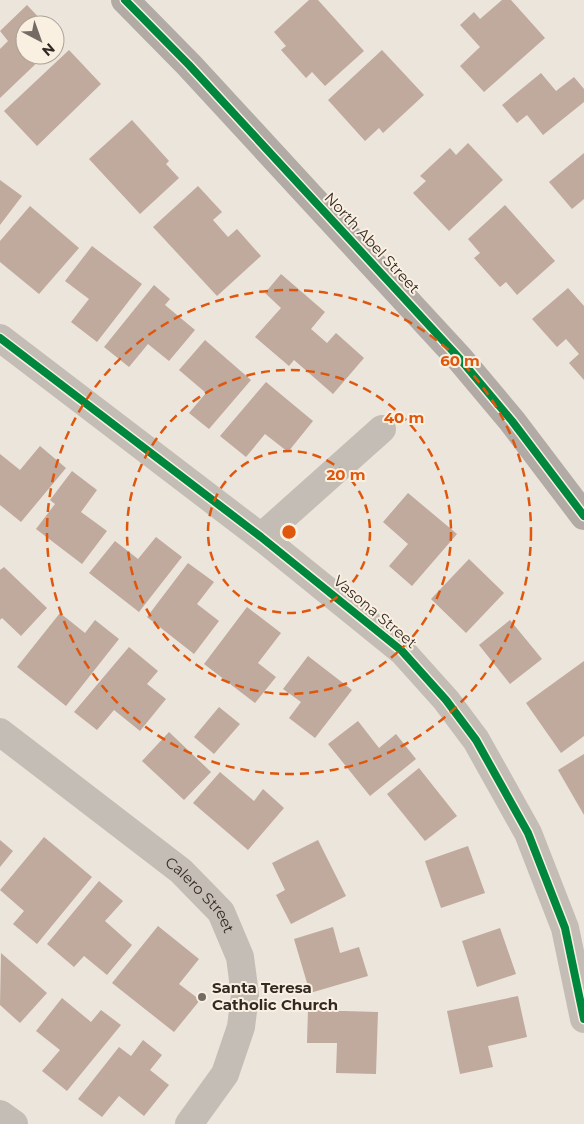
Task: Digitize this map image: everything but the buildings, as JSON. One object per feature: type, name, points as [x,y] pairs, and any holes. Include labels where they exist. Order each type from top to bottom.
[{"type":"main road","name":"North Abel Street","points":[[125,0],[189,65],[460,359],[512,421],[584,516]]},
{"type":"street","name":"Vasona Street","points":[[0,338],[261,536],[402,651],[446,700],[476,740],[528,832],[565,928],[584,1019]]},
{"type":"street","points":[[261,536],[382,428]]},
{"type":"street","name":"Calero Street","points":[[0,732],[181,871],[221,912],[240,957],[245,995],[241,1027],[225,1074],[189,1124]]},
{"type":"street","points":[[0,1114],[14,1124]]},
{"type":"cycle path","points":[[125,0],[189,65],[460,359],[512,421],[584,516]]},
{"type":"cycle path","points":[[0,338],[261,537],[402,651],[446,700],[476,740],[528,833],[565,928],[584,1019]]},
{"type":"place","name":"Santa Teresa Catholic Church","points":[[202,997]]}]
